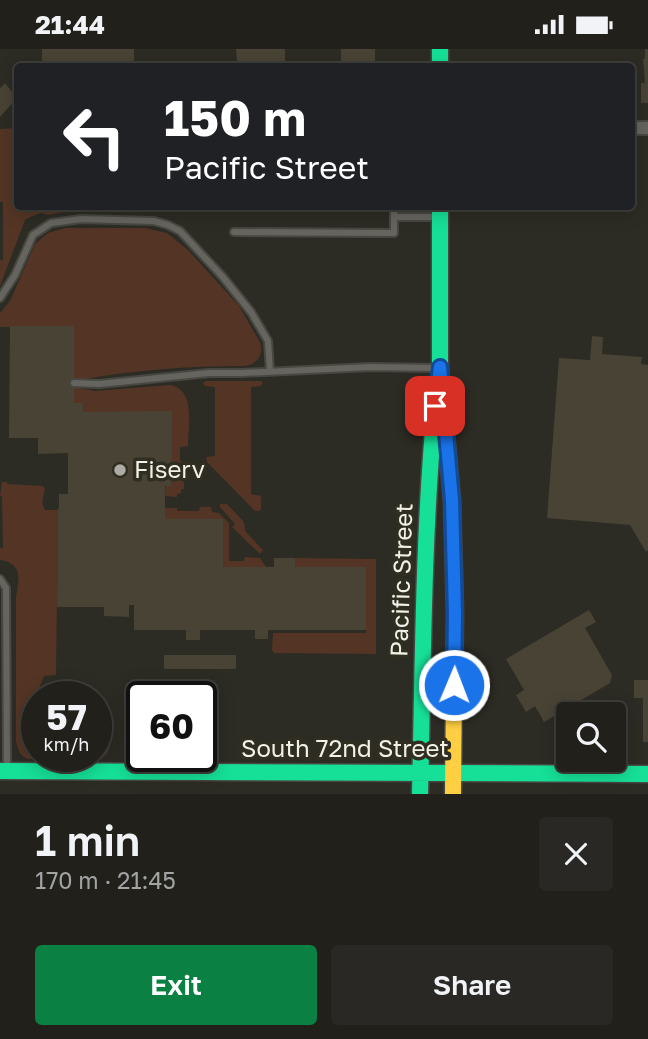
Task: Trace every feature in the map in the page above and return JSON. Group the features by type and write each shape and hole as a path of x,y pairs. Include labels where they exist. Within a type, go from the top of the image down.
{"main road":[{"name":"Pacific Street","path":"440,212 440,367 454,552 453,794"},
{"name":"Pacific Street","path":"420,794 427,483 440,367"},
{"name":"South 72nd Street","path":"3,771 648,774"}],"lane":[{"path":"234,232 394,233 394,210"},
{"path":"394,217 440,212"},
{"path":"0,298 15,275 33,235 51,223 80,219 154,221 180,232 222,276 251,312 268,341 270,371"},
{"path":"74,383 99,384 209,373 440,367"},
{"path":"0,579 6,588 3,771"}],"shaded area":[{"path":"14,128 14,210 75,210 48,215 41,213 25,220 0,286 3,202 0,202 0,129"},
{"path":"65,228 145,228 167,233 189,251 239,306 260,342 259,358 245,366 159,369 74,381 73,326 0,327 0,313 10,301 35,244 48,233"},
{"path":"203,383 263,383 251,387 251,494 261,496 259,511 255,511 207,462 206,457 215,456 215,387 205,386"},
{"path":"170,385 184,393 189,409 188,446 180,447 180,461 184,462 184,489 181,489 177,497 165,496 171,412 84,412 83,403 74,403 74,387 95,391"},
{"path":"2,482 43,486 45,510 58,510 56,675 44,676 42,681 21,681 21,754 16,741 18,574 13,565 0,560 0,548 3,548 0,496"},
{"path":"220,504 227,504 244,522 245,531 263,550 260,554 232,527 235,524"},
{"path":"200,507 211,507 212,512 219,513 229,523 229,561 244,561 245,557 260,558 266,567 223,567 223,519 165,519 165,508 199,511"},
{"path":"295,558 376,559 376,654 274,653 273,633 366,633 366,567 295,567"}],"building":[{"path":"42,49 134,49 134,63 35,63 42,61"},
{"path":"236,49 285,49 285,62 237,62"},
{"path":"341,49 375,49 375,63 341,63"},
{"path":"645,49 648,49 648,103 641,103 641,83 645,83"},
{"path":"5,83 14,94 14,101 0,117 0,88"},
{"name":"Fiserv","path":"10,326 74,326 74,403 83,403 84,412 172,411 171,486 165,486 165,519 223,519 223,567 274,567 274,558 295,558 295,567 366,567 366,630 268,630 268,639 255,639 255,630 200,630 200,640 186,640 186,630 134,630 134,605 129,605 129,617 104,616 104,607 57,607 59,494 68,494 68,453 38,454 38,438 9,438"},
{"path":"592,336 603,337 602,354 642,357 641,364 648,365 646,552 630,525 547,518 559,358 590,360"},
{"path":"589,610 596,622 585,628 612,675 610,683 578,702 556,702 556,715 544,722 535,706 526,712 516,695 524,690 506,659"},
{"path":"164,655 236,655 236,669 164,669"},
{"path":"634,680 648,680 648,742 643,742 643,698 634,698"}],"traffic: fast":[{"path":"440,49 440,63"},
{"path":"440,210 440,368 452,500 454,682"},
{"path":"420,794 426,552 435,407"},
{"path":"0,771 648,774"}],"traffic: slow":[{"path":"453,794 454,682"}],"place":[{"name":"Fiserv","path":"120,470"}],"route":[{"path":"435,406 440,367 452,500 454,685"}]}
